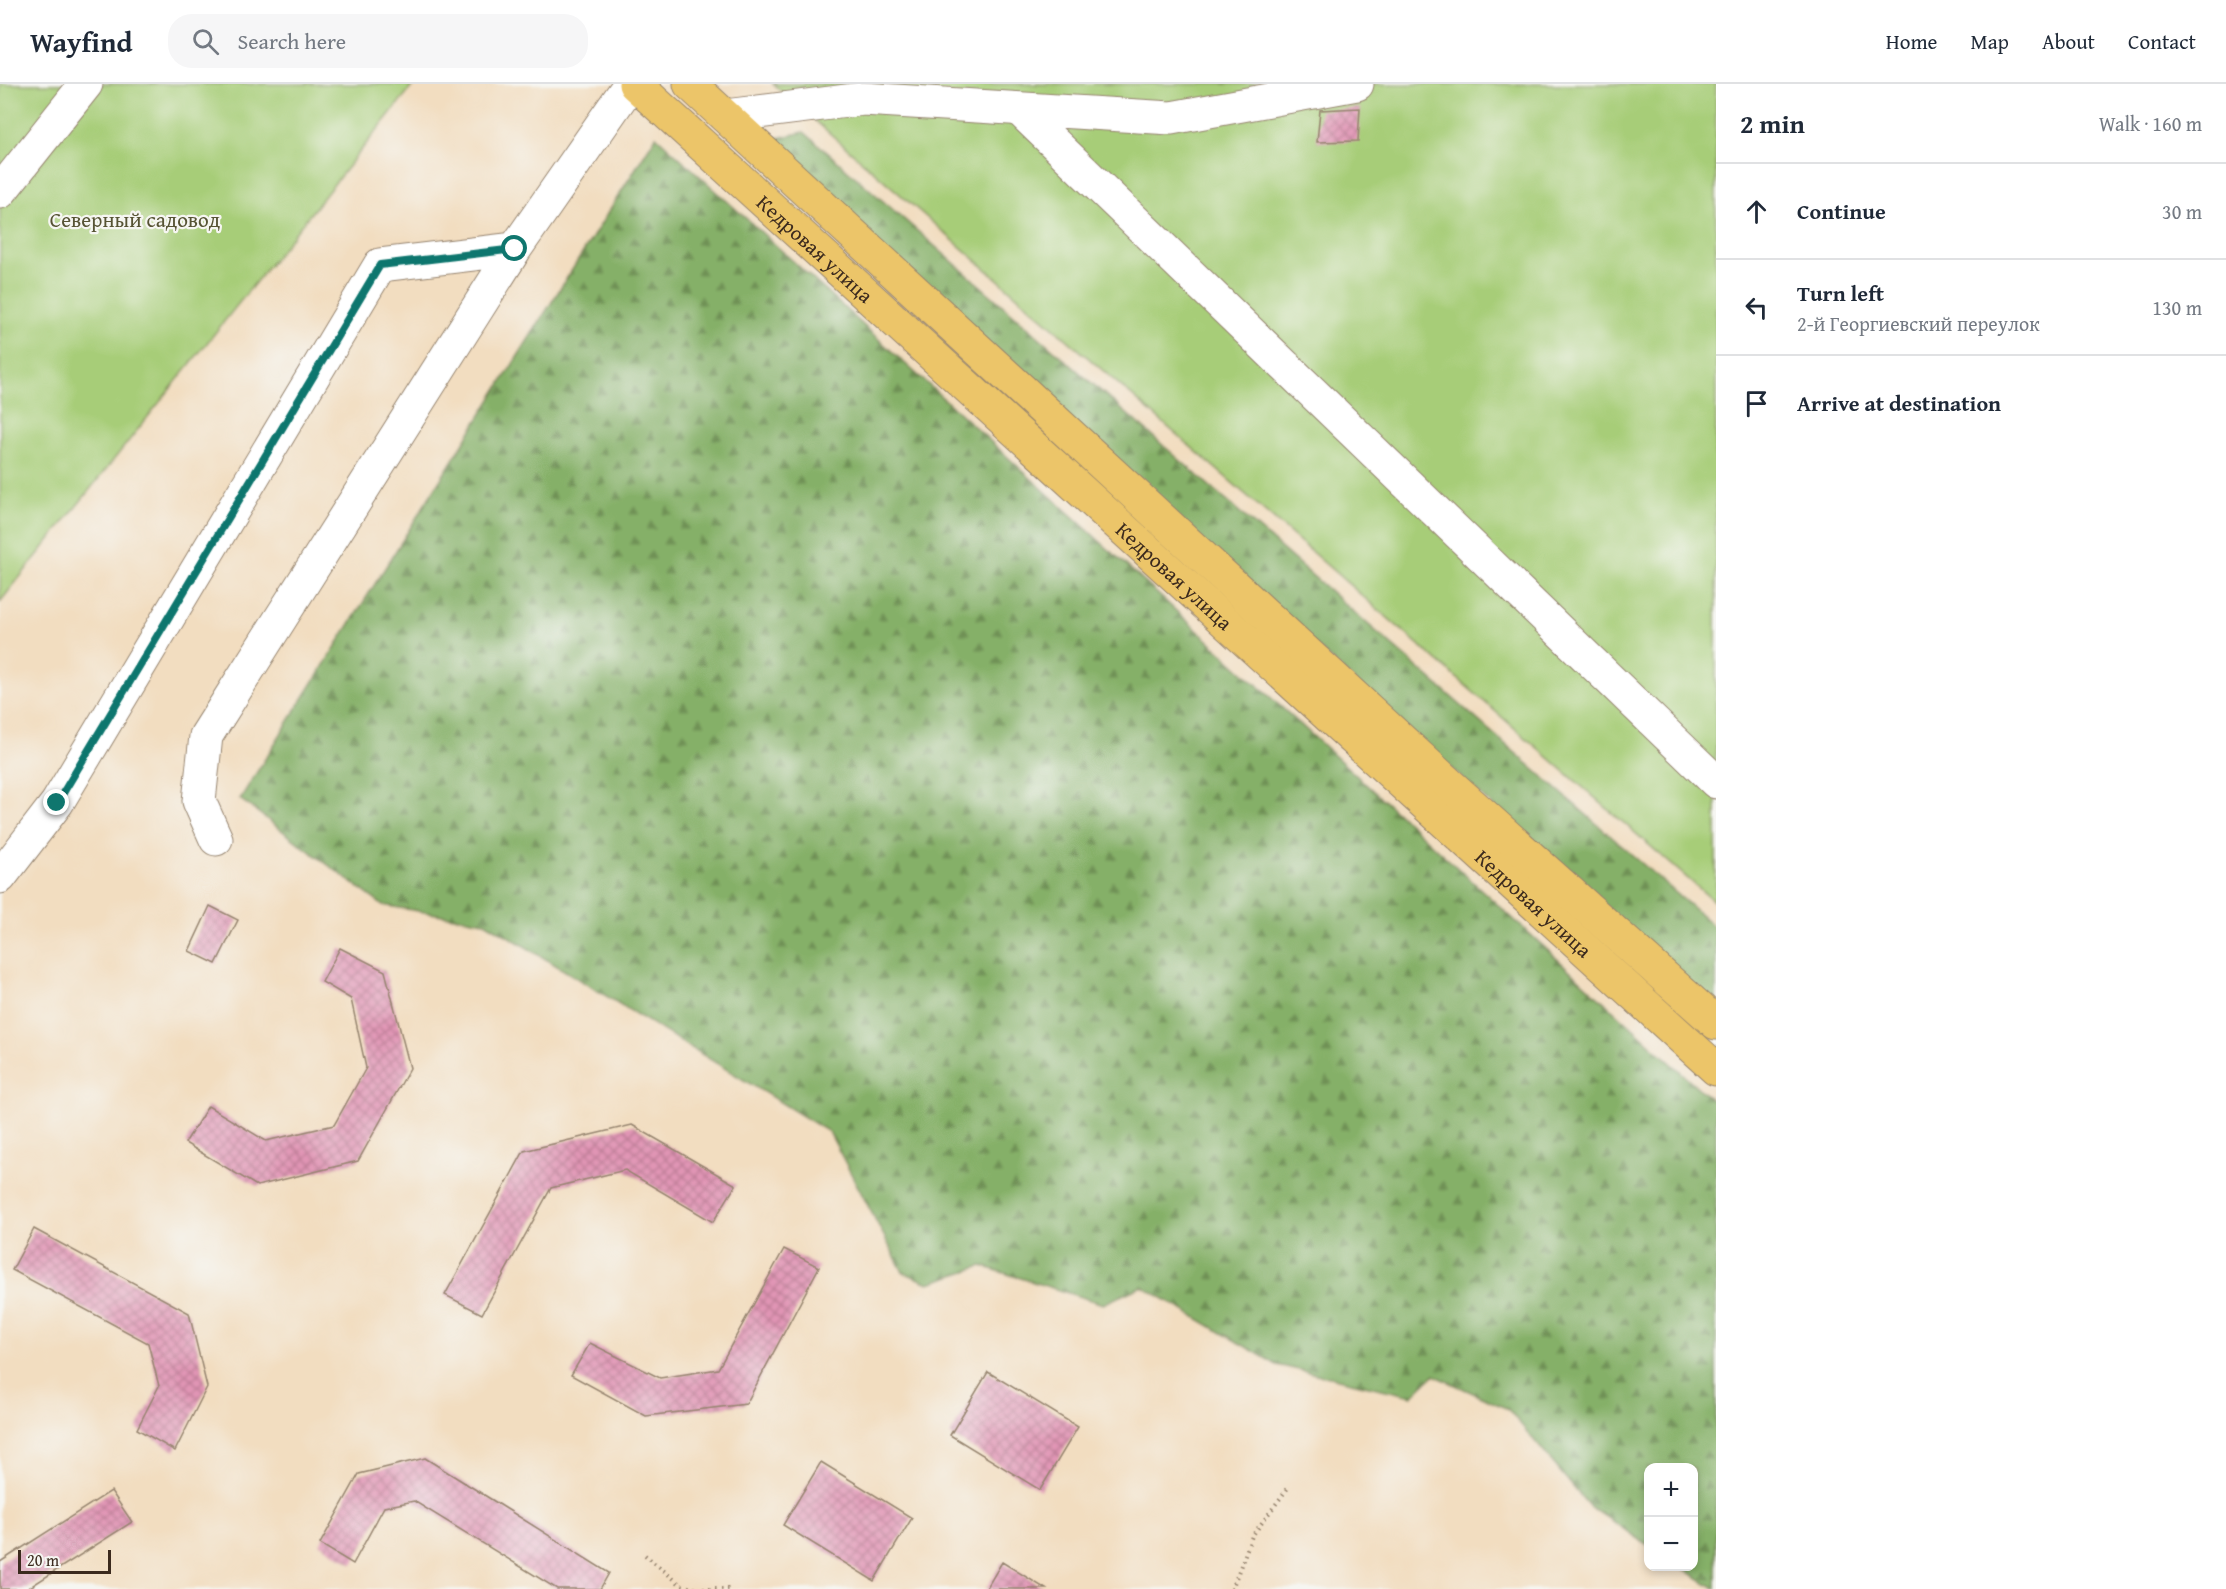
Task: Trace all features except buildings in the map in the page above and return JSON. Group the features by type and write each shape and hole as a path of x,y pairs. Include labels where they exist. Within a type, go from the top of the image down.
{"main road":[{"name":"Кедровая улица","path":"632,84 1716,1069"},
{"name":"Кедровая улица","path":"690,84 1448,783 1716,1023"}],"street":[{"path":"0,192 86,84"},
{"path":"216,839 199,801 206,736 515,249 632,84"},
{"path":"725,116 863,99 1171,118 1357,84"},
{"path":"1020,110 1716,783"},
{"path":"0,877 57,803 380,265 515,249"}],"path":[{"path":"1232,1589 1252,1536 1288,1488"},
{"path":"645,1555 681,1585 697,1589"},
{"path":"703,1589 732,1589"}],"green space":[{"name":"Северный садовод","path":"0,84 414,84 0,602"},
{"path":"773,84 1716,84 1716,903"},
{"path":"804,132 1716,928 1716,1008 759,142"},
{"path":"656,136 1716,1104 1716,1589 1687,1571 1698,1571 1698,1463 1644,1463 1644,1542 1589,1506 1508,1409 1434,1375 1412,1396 1277,1365 1142,1286 1103,1304 982,1266 929,1283 903,1272 829,1132 485,922 382,905 240,799"}],"route":[{"path":"57,803 380,265 515,249"}]}
